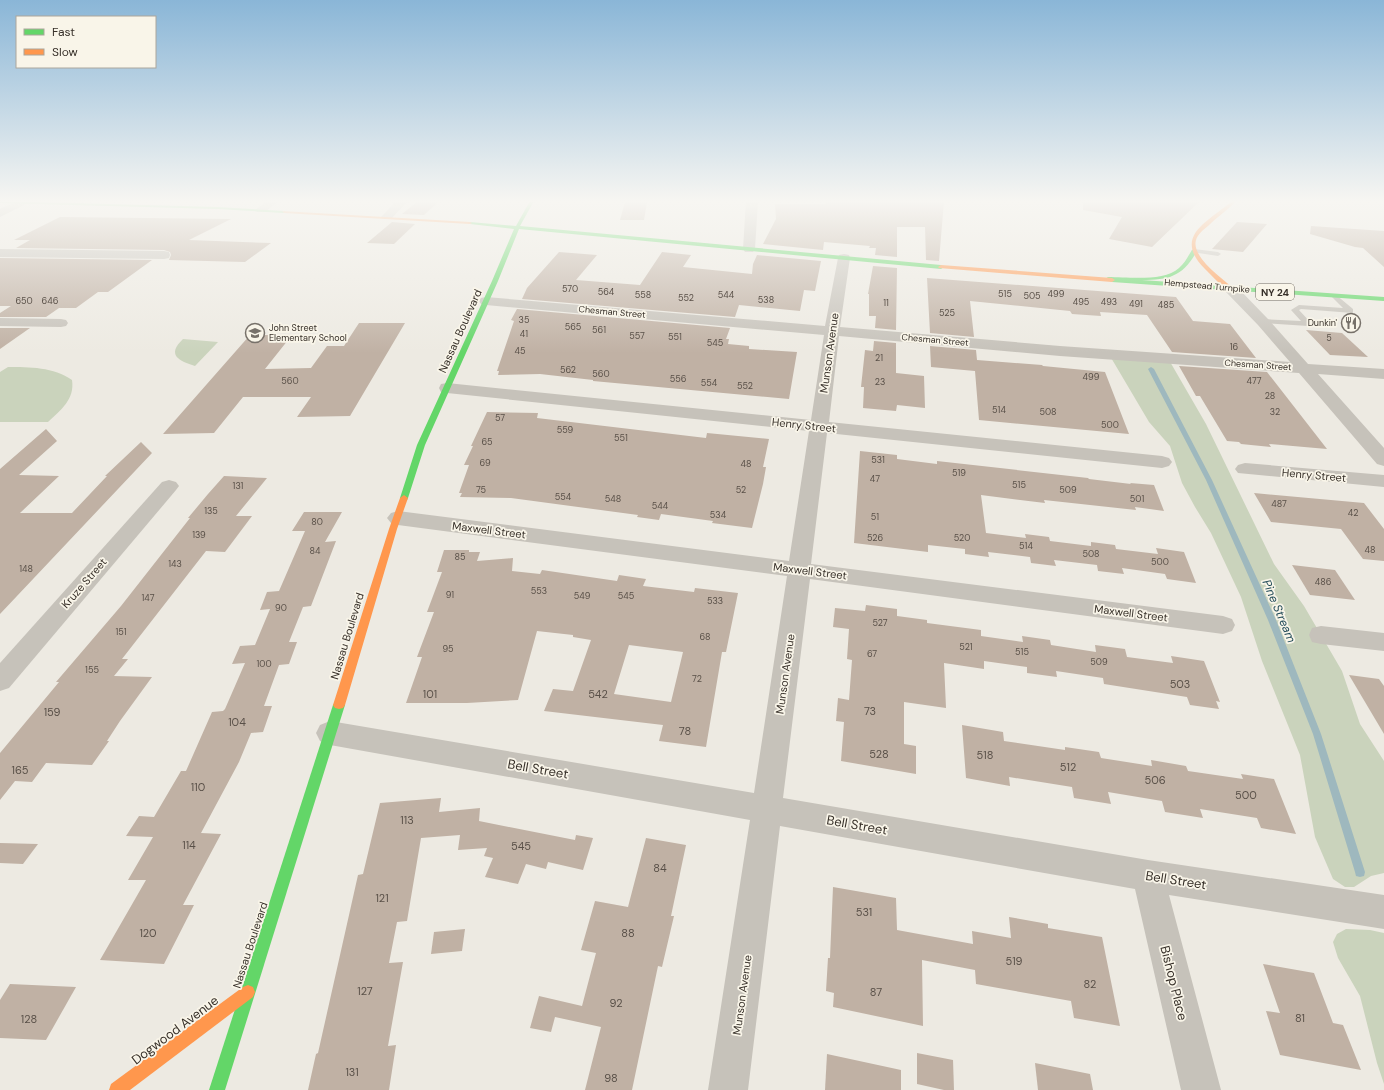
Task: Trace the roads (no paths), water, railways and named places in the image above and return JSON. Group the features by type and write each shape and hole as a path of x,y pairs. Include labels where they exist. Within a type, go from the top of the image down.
{"main road":[{"name":"Nassau Boulevard","path":"217,1090 393,528 398,518 421,445 507,252"},
{"name":"Hempstead Turnpike","path":"779,252 972,270 1384,299"},
{"path":"1108,279 1175,274 1181,269 1193,252"},
{"path":"1195,252 1207,267 1231,288"},
{"name":"Dogwood Avenue","path":"117,1090 248,992"}],"street":[{"path":"0,254 164,255"},
{"name":"Munson Avenue","path":"728,1090 832,332 844,258"},
{"path":"1231,288 1305,369 1384,460"},
{"name":"Chesman Street","path":"486,302 1060,351 1384,374"},
{"path":"0,322 60,323"},
{"name":"Henry Street","path":"447,388 1162,462"},
{"name":"Henry Street","path":"1245,469 1384,481"},
{"name":"Kruze Street","path":"0,681 169,486"},
{"name":"Maxwell Street","path":"398,518 1223,625"},
{"path":"1321,636 1384,642"},
{"name":"Bell Street","path":"330,733 1148,876 1384,912"},
{"name":"Bishop Place","path":"1148,876 1200,1090"}],"lane":[{"path":"1201,252 1218,254"},
{"path":"1262,321 1308,324 1295,310 1299,307 1350,311 1335,296"}],"waterway":[{"name":"Pine Stream","path":"1151,369 1209,480 1272,620 1317,734 1360,872"}],"place":[{"name":"Dunkin'","path":"1351,323"},
{"name":"John Street Elementary School","path":"255,333"}]}
